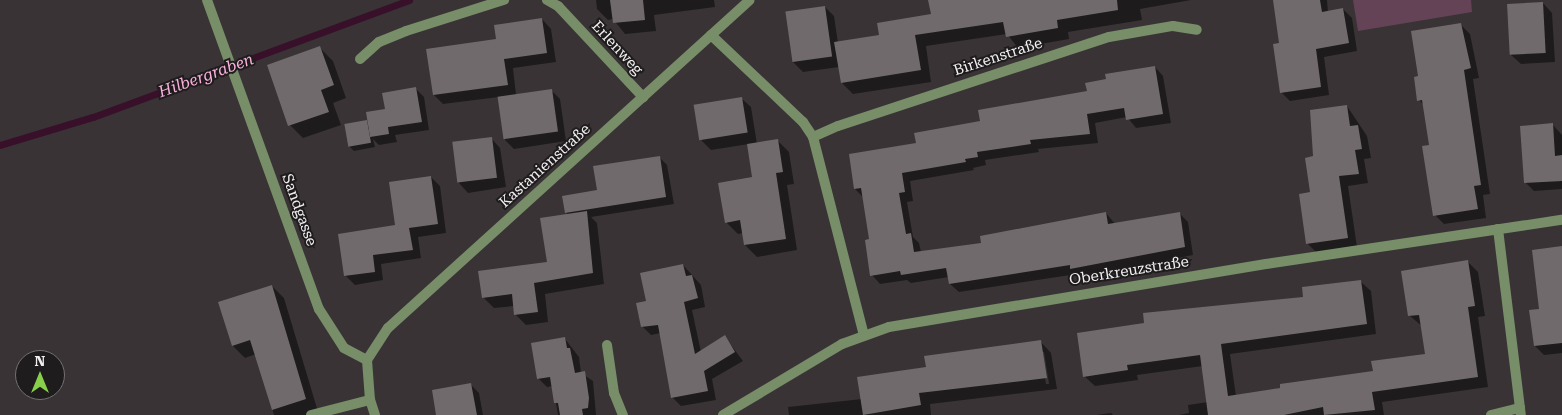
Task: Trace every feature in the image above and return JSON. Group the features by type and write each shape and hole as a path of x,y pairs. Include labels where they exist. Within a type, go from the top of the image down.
{"street":[{"name":"Sandgasse","path":"207,0 319,309 344,348 368,360"},
{"path":"360,59 379,42 406,31 504,0"},
{"name":"Erlenweg","path":"547,0 558,6 642,98"},
{"name":"Kastanienstraße","path":"368,360 388,328 750,0"},
{"name":"Birkenstraße","path":"814,137 838,126 1109,37 1173,26 1197,30"},
{"path":"711,35 803,122 814,137 864,334"},
{"name":"Oberkreuzstraße","path":"723,415 864,334 993,308 1562,220"},
{"path":"1491,415 1521,411 1498,229"},
{"path":"607,345 614,393 622,415"},
{"path":"368,360 370,400 375,415"},
{"path":"311,415 370,400"}],"shaded area":[{"path":"1353,0 1471,0 1472,12 1358,31"}],"building":[{"path":"610,0 643,0 645,20 613,23"},
{"path":"928,0 1117,0 1118,10 1057,20 1058,28 1006,37 1003,22 915,35 921,70 841,83 834,42 879,35 877,23 931,14"},
{"path":"1273,0 1320,0 1322,12 1343,8 1349,43 1316,49 1321,87 1280,93 1273,44 1279,43"},
{"path":"1543,2 1546,53 1510,55 1507,4"},
{"path":"825,6 832,57 792,62 785,12"},
{"path":"542,18 547,53 504,59 508,85 433,95 426,49 496,39 494,25"},
{"path":"1461,23 1471,68 1464,70 1481,185 1474,186 1478,209 1433,216 1422,146 1429,145 1422,100 1417,101 1414,77 1418,76 1411,31"},
{"path":"320,46 334,85 321,90 329,112 288,126 267,65"},
{"path":"1155,66 1163,114 1126,120 1124,108 1087,114 1090,134 1030,140 1031,144 977,152 978,157 965,159 966,162 902,173 905,192 899,193 906,234 911,233 914,252 981,243 980,236 1106,212 1108,224 1180,212 1185,247 1070,269 1070,265 949,284 946,268 901,275 900,271 870,276 865,240 869,239 861,188 854,189 849,154 916,143 914,133 980,121 978,110 1087,91 1085,83 1106,79 1105,74"},
{"path":"416,87 422,122 388,127 389,134 370,137 366,112 385,109 382,93"},
{"path":"552,89 558,132 504,139 498,97"},
{"path":"742,97 748,133 699,140 694,105"},
{"path":"1347,105 1350,126 1358,125 1362,149 1355,150 1359,174 1339,176 1348,238 1306,244 1299,194 1310,192 1305,158 1313,156 1310,110"},
{"path":"367,120 371,143 348,147 344,124"},
{"path":"1553,123 1555,156 1562,155 1562,181 1524,183 1520,126"},
{"path":"492,137 497,178 457,183 452,142"},
{"path":"778,139 783,172 776,173 786,239 744,245 740,220 725,223 718,183 752,177 747,144"},
{"path":"660,156 666,197 565,213 562,196 597,190 593,166"},
{"path":"431,176 438,224 409,228 413,250 373,255 375,272 344,276 338,234 395,225 389,182"},
{"path":"587,211 593,273 534,283 538,312 514,315 512,294 482,298 478,271 547,262 540,218"},
{"path":"1562,246 1562,343 1534,346 1529,310 1539,309 1532,250"},
{"path":"1468,260 1475,306 1468,307 1478,377 1372,392 1375,410 1324,415 1323,407 1284,415 1208,415 1200,355 1127,365 1128,370 1083,377 1077,333 1144,323 1143,313 1303,297 1302,287 1361,280 1367,324 1221,344 1228,396 1280,388 1280,384 1373,371 1371,361 1425,354 1419,315 1408,316 1401,271"},
{"path":"683,264 686,276 692,275 698,298 684,302 695,354 725,335 735,352 704,371 708,391 671,398 658,325 641,327 636,303 646,301 640,273"},
{"path":"272,285 306,399 272,410 250,340 232,346 218,302"},
{"path":"565,337 567,348 570,348 575,373 585,371 589,398 588,408 582,409 583,415 560,415 558,403 554,403 550,377 537,379 531,343"},
{"path":"1041,340 1047,378 919,393 921,405 863,415 857,377 926,367 924,356"},
{"path":"471,383 477,415 436,415 432,390"}],"waterway":[{"name":"Hilbergraben","path":"0,145 93,117 409,0"}]}
